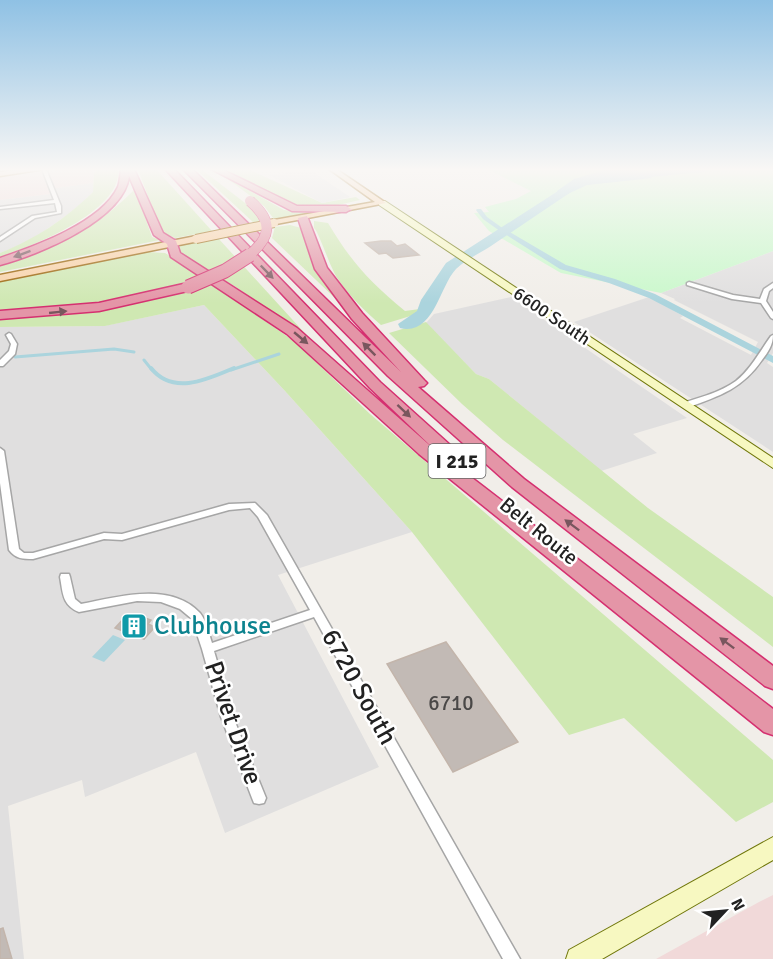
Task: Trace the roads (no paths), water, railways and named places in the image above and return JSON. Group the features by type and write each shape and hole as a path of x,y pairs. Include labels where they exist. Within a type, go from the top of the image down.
{"highway":[{"path":"0,262 28,252 74,230 99,214"},
{"path":"150,214 159,234 172,243 175,255 292,330 425,450 773,723"},
{"name":"Belt Route","path":"212,214 375,384 480,482 773,723"},
{"name":"Belt Route","path":"232,214 393,373 490,459 773,679"},
{"path":"0,315 99,307 188,287 234,267 259,245 267,231 267,223 263,214"},
{"path":"303,218 321,269 335,288 357,316 490,459"}],"main road":[{"path":"0,276 323,214"},
{"name":"6600 South","path":"399,214 773,464"},
{"path":"578,959 773,848"}],"street":[{"path":"0,238 37,216 53,214"},
{"path":"0,229 16,229"},
{"path":"689,284 732,297 764,302"},
{"path":"773,285 766,290 764,302 773,317"},
{"path":"0,364 12,352 14,344 9,335"},
{"path":"686,405 733,387 748,377 773,337"},
{"name":"6720 South","path":"0,451 14,550 22,556 33,556 104,536 122,537 229,507 252,505 262,515 512,959"},
{"name":"Privet Drive","path":"65,577 70,601 79,608 137,597 162,598 184,606 197,617 227,717 259,798"},
{"name":"Privet Drive","path":"208,649 317,612"}],"water":[{"path":"113,635 125,640 104,662 92,657"}],"waterway":[{"path":"482,214 499,228 563,267 612,281 652,296 773,360"},
{"path":"406,324 416,320 424,313 429,300 451,266 531,214"},
{"path":"15,357 114,349 134,352"},
{"path":"231,370 279,354"},
{"path":"144,360 152,370"},
{"path":"151,368 160,376 180,383 191,383 213,377 234,368"}],"place":[{"name":"Clubhouse","path":"134,626"}]}
